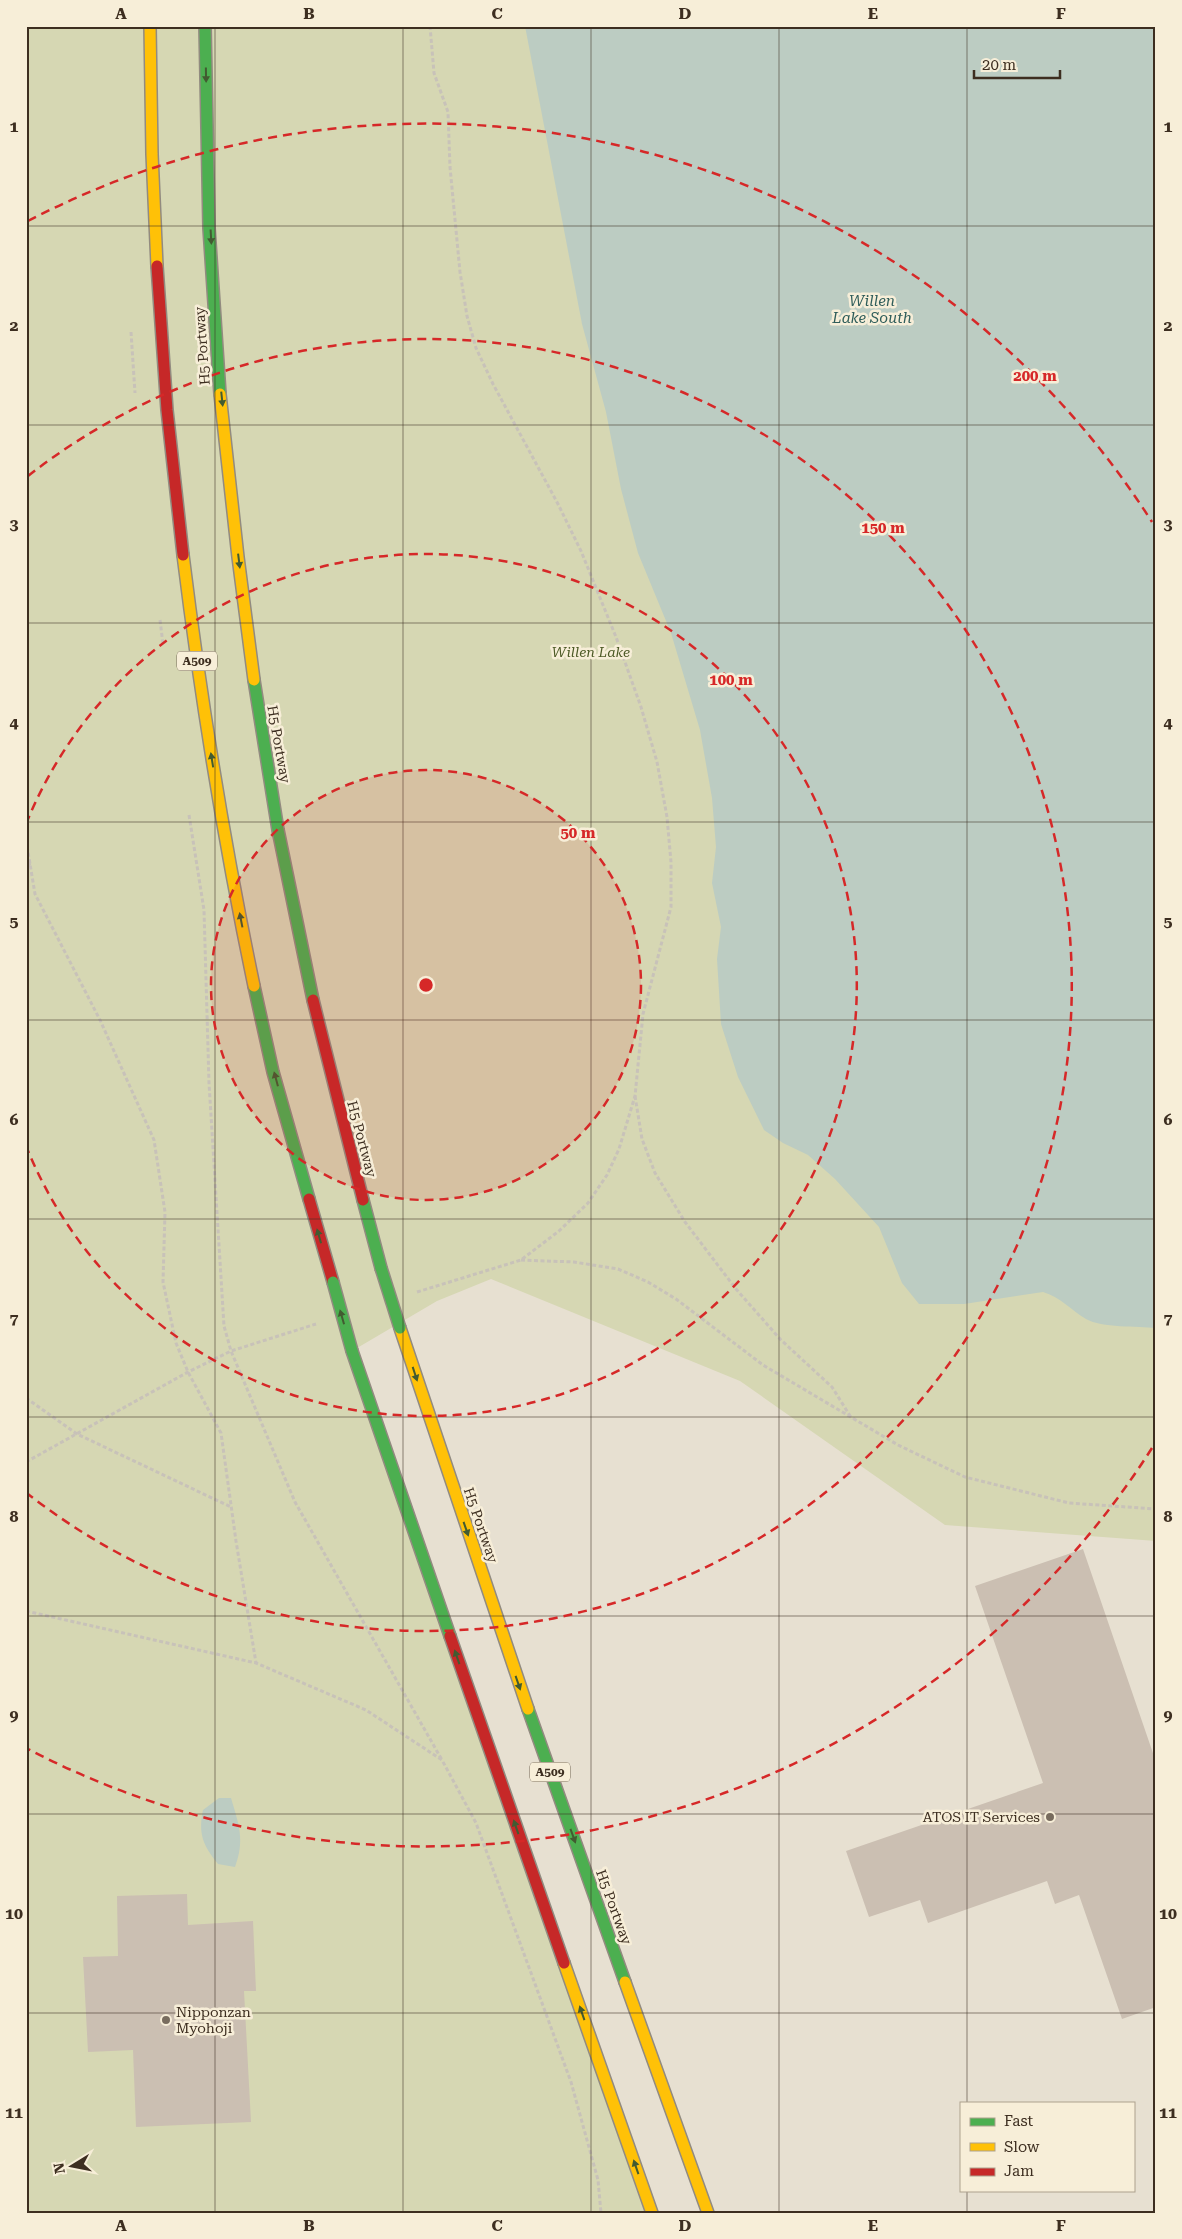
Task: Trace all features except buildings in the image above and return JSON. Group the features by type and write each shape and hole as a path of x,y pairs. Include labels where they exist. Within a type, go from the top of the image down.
{"main road":[{"name":"A509","path":"150,26 153,182 162,342 178,510 200,687 223,827 267,1044 352,1351 652,2213"},
{"name":"H5 Portway","path":"205,26 208,182 216,346 232,508 254,684 301,946 340,1116 381,1268 400,1328 531,1719 708,2213"}],"path":[{"path":"430,26 434,73 448,112 450,167 460,272 467,316 476,348 581,551 616,637 641,707 657,762 668,826 671,862 671,907 643,1014 635,1096 619,1149 606,1175 588,1203 560,1231 521,1260"},
{"path":"26,840 35,894 100,1020 154,1140 165,1212 163,1282 176,1343 188,1372 220,1433 256,1663"},
{"path":"26,872 30,863"},
{"path":"635,1096 642,1139 655,1172 685,1222 736,1289 781,1340 832,1387 853,1420"},
{"path":"408,1295 521,1260 574,1262 618,1269 648,1282 676,1299 762,1365 853,1420 898,1445 965,1477 1069,1503 1156,1509"},
{"path":"26,1462 188,1372 231,1351 324,1322"},
{"path":"26,1398 77,1434 231,1507"},
{"path":"26,1611 256,1663 366,1710 442,1760 476,1823 571,2082 598,2180 601,2213"}],"green space":[{"name":"Willen Lake","path":"26,26 1156,26 1156,1541 945,1525 740,1381 491,1279 437,1301 352,1351 652,2213 26,2213"}],"water":[{"name":"Willen Lake South","path":"525,26 1156,26 1156,1328 1093,1322 1055,1297 1043,1292 964,1304 919,1304 902,1283 879,1227 835,1179 808,1155 783,1143 764,1130 738,1077 721,1024 717,959 721,927 712,883 716,847 712,798 700,730 671,633 638,553 621,489 606,412 582,324"},
{"path":"219,1798 231,1798 240,1832 240,1849 235,1867 218,1864 203,1839 201,1826 203,1810"}],"traffic: fast":[{"path":"205,26 209,228 220,394"},
{"path":"254,680 278,830 313,1000"},
{"path":"254,986 273,1072 309,1199"},
{"path":"363,1200 381,1268"},
{"path":"381,1268 400,1328"},
{"path":"333,1282 352,1351"},
{"path":"352,1351 450,1636"},
{"path":"528,1709 625,1982"}],"traffic: slow":[{"path":"150,26 152,154 157,266"},
{"path":"220,394 254,680"},
{"path":"183,555 214,771 254,986"},
{"path":"400,1328 528,1709"},
{"path":"564,1963 652,2213"},
{"path":"625,1982 708,2213"}],"traffic: jam":[{"path":"157,266 167,410 183,555"},
{"path":"313,1000 363,1200"},
{"path":"309,1199 333,1282"},
{"path":"450,1636 564,1963"}],"place":[{"name":"ATOS IT Services","path":"1050,1817"},
{"name":"Nipponzan Myohoji","path":"166,2020"}]}
